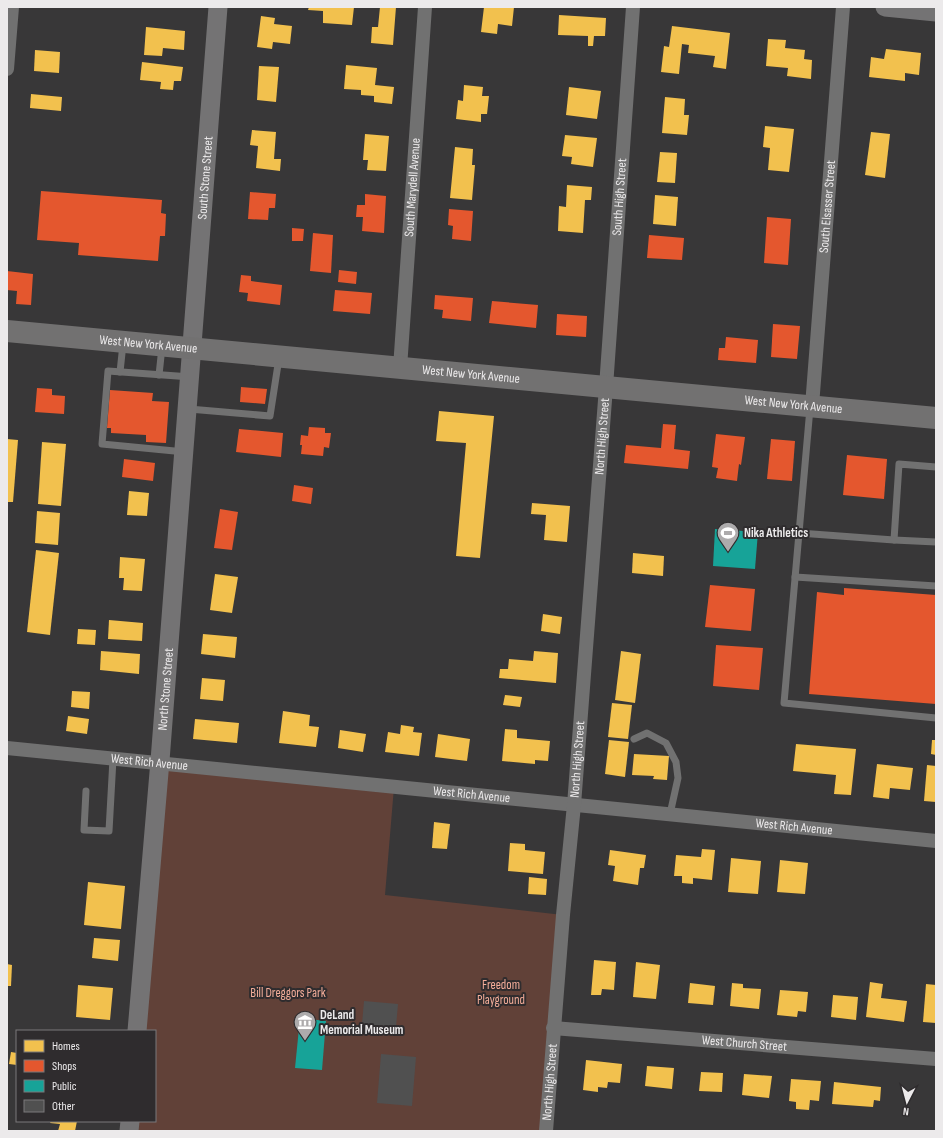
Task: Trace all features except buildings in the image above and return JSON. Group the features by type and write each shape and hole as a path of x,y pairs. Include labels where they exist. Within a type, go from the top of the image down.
{"main road":[{"name":"West New York Avenue","path":"7,331 936,418"}],"street":[{"path":"7,69 12,7"},
{"name":"South Stone Street","path":"193,348 218,7"},
{"name":"South Marydell Avenue","path":"400,368 425,7"},
{"name":"South High Street","path":"606,387 633,7"},
{"name":"South Elsasser Street","path":"811,406 843,7"},
{"path":"885,7 936,12"},
{"name":"North Stone Street","path":"137,1030 161,764 193,348"},
{"name":"North High Street","path":"546,1131 553,1028 574,805 606,387"},
{"name":"West Rich Avenue","path":"7,748 936,841"},
{"name":"West Church Street","path":"553,1028 936,1059"}],"lane":[{"path":"120,372 123,341"},
{"path":"159,375 162,345"},
{"path":"189,409 270,416 280,356"},
{"path":"185,452 102,444 108,371 191,377"},
{"path":"811,406 784,703 936,718"},
{"path":"894,540 899,464 936,467"},
{"path":"799,533 936,542"},
{"path":"796,577 936,586"},
{"path":"634,739 647,733 666,743 676,762 678,778 670,814"},
{"path":"86,791 84,830 109,832 113,759"}],"green space":[{"name":"Bill Dreggors Park","path":"161,764 394,787 385,895 563,915 546,1131 129,1131 130,1122 156,1122 156,1030 137,1030"}],"place":[{"name":"Nika Athletics","path":"728,552"},
{"name":"DeLand Memorial Museum","path":"305,1042"}],"park label":[{"name":"Freedom Playground","path":"501,992"}]}
